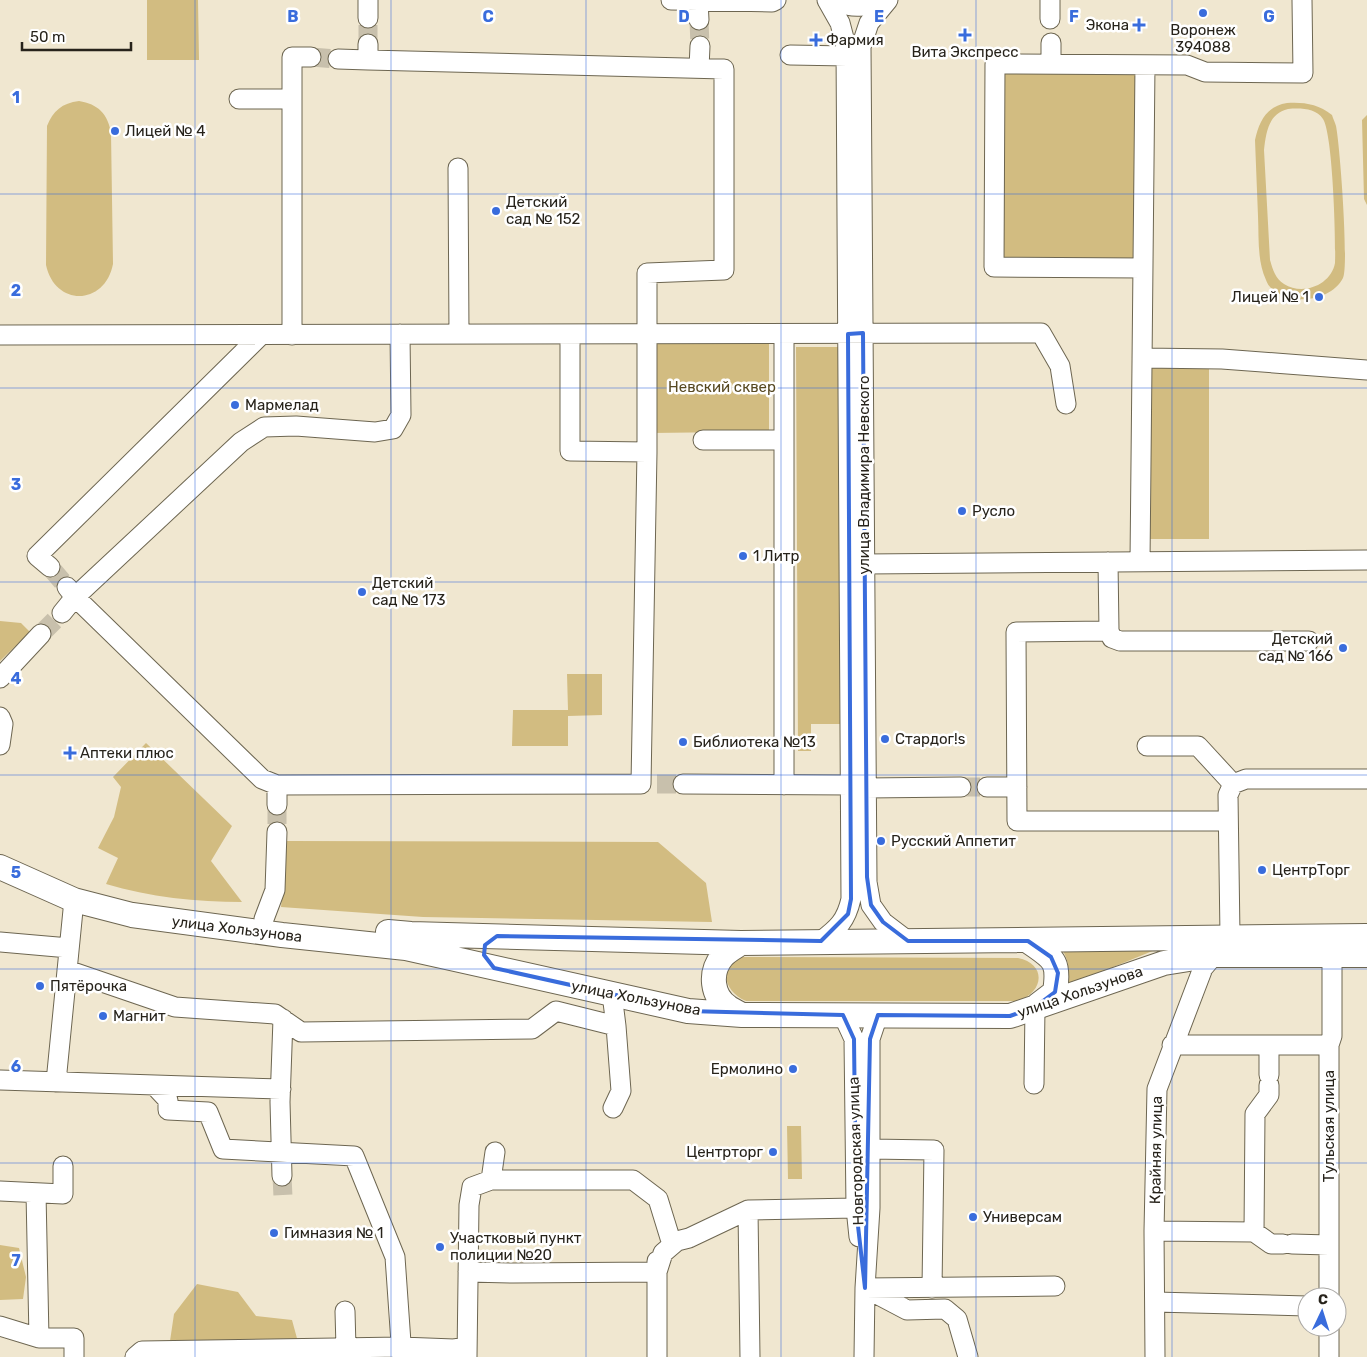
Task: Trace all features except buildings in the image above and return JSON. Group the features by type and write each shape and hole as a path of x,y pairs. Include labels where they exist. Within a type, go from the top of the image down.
{"main road":[{"path":"833,0 855,5 872,4 882,0"},
{"name":"улица Хользунова","path":"0,852 78,888 135,902 264,919 411,934 741,943 1028,941 1230,936 1367,936"},
{"name":"улица Хользунова","path":"0,867 74,900 132,915 282,935 406,948 688,1010 742,1015 1010,1016 1164,963 1214,955 1367,955"},
{"path":"494,968 484,955 485,944 496,936"},
{"path":"1028,941 1051,957 1058,973 1055,992 1034,1007"},
{"path":"741,943 721,958 716,968 714,988 727,1007 742,1015"}],"street":[{"path":"672,0 772,2 776,0"},
{"name":"улица Владимира Невского","path":"821,942 836,929 848,914 851,899 858,787 865,564 855,333 846,46 840,22 827,0"},
{"name":"улица Владимира Невского","path":"888,0 869,23 861,46 855,333 858,787 871,905 883,922 908,941"},
{"path":"1050,0 1050,19"},
{"path":"1143,268 994,267 995,64 1187,65 1205,72 1303,73 1302,0"},
{"path":"698,1 699,20"},
{"path":"1051,43 1051,64"},
{"path":"699,68 700,46"},
{"path":"71,592 262,779 277,785 649,784 647,273 724,270 724,69 368,52 338,58"},
{"path":"790,55 846,56"},
{"path":"292,335 292,56 312,57"},
{"path":"1140,562 1145,65"},
{"path":"239,99 292,99"},
{"path":"458,168 459,334"},
{"path":"0,335 1041,333 1060,366 1066,404"},
{"path":"62,613 71,592 241,442 264,427 296,426 375,432 394,430 400,415 400,334"},
{"path":"570,334 570,452 647,452"},
{"path":"784,334 784,785"},
{"path":"50,567 37,556 261,335"},
{"path":"1142,358 1222,358 1367,370"},
{"path":"703,440 784,440"},
{"path":"865,564 1367,560"},
{"path":"1108,562 1109,631 1112,638 1120,641 1309,641"},
{"path":"1109,631 1016,632 1017,820 1228,821"},
{"path":"0,678 41,634"},
{"path":"0,717 3,724 0,745"},
{"path":"1146,746 1198,746 1233,784"},
{"path":"1230,936 1228,795 1233,784 1246,779 1367,778"},
{"path":"683,784 960,787"},
{"path":"277,785 277,804"},
{"path":"986,787 1017,787"},
{"path":"264,919 275,890 277,832"},
{"path":"56,1082 74,900"},
{"path":"0,942 69,948"},
{"name":"Крайняя улица","path":"1155,1357 1156,1089 1204,968 1214,955"},
{"name":"Тульская улица","path":"1329,1287 1329,1045 1332,1036 1332,955"},
{"path":"67,970 175,1007 275,1014 301,1032 532,1029 556,1012 616,1026"},
{"path":"555,981 556,1012"},
{"path":"612,994 621,1091 613,1108"},
{"path":"1034,1007 1034,1084"},
{"name":"Новгородская улица","path":"843,1015 854,1039 856,1208 865,1288"},
{"name":"Новгородская улица","path":"864,1357 865,1288 870,1208 870,1039 878,1015"},
{"path":"282,1019 282,1176"},
{"path":"1172,1045 1329,1045"},
{"path":"1254,1232 1255,1114 1269,1095 1269,1045"},
{"path":"0,1080 281,1089"},
{"path":"154,1085 168,1100 168,1110 208,1112 223,1150 354,1156 395,1257 402,1352"},
{"path":"870,1150 934,1150 932,1288"},
{"path":"491,1180 496,1152"},
{"path":"0,1191 63,1194 62,1166"},
{"path":"135,1357 142,1351 346,1348 402,1352 454,1349 467,1352 469,1205 472,1187 491,1180 633,1180 658,1199 670,1238 677,1241"},
{"path":"36,1193 39,1338"},
{"path":"657,1357 658,1199"},
{"path":"657,1272 663,1253 677,1241 689,1238 748,1210 856,1208"},
{"path":"748,1210 750,1357"},
{"path":"1154,1232 1254,1232 1271,1244 1329,1245"},
{"path":"468,1272 657,1272"},
{"path":"865,1288 1055,1286"},
{"path":"865,1288 907,1310 945,1309 957,1320 968,1357"},
{"path":"1155,1302 1297,1306"},
{"path":"345,1310 346,1348"},
{"path":"0,1326 39,1338 74,1338 74,1357"},
{"path":"1328,1357 1329,1337"}],"highlighted area":[{"path":"863,333 867,877 871,905 883,922 908,941 1028,941 1051,957 1058,973 1055,992 1035,1007 1010,1016 878,1015 870,1039 865,1288 856,1208 854,1039 843,1015 688,1011 494,968 484,955 485,945 497,936 821,941 848,914 851,899 848,334"}],"green space":[{"path":"147,0 198,0 199,60 147,60"},
{"path":"995,64 1145,65 1143,268 994,267"},
{"path":"79,101 97,107 105,115 110,126 113,264 108,278 100,288 91,294 80,296 69,294 59,288 51,279 46,265 47,126 55,112 63,106"},
{"path":"1287,103 1311,104 1332,115 1336,126 1340,156 1345,269 1343,278 1335,288 1323,295 1310,299 1283,296 1274,291 1266,280 1260,257 1255,140 1265,115 1274,107","holes":["1288,109 1312,111 1323,119 1329,145 1334,212 1335,263 1332,271 1328,277 1315,286 1299,289 1281,282 1276,276 1270,260 1264,150 1269,125 1276,115"]},
{"path":"1367,115 1367,205 1364,199 1362,120"},
{"name":"Невский сквер","path":"769,342 769,445 732,432 652,433 651,343"},
{"path":"796,347 838,347 840,724 811,724 811,751 798,751"},
{"path":"1142,358 1209,358 1209,539 1140,539"},
{"path":"0,621 21,623 30,632 0,661"},
{"path":"567,674 602,674 602,715 568,716 568,746 512,746 513,710 568,710"},
{"path":"146,743 232,826 211,861 242,902 173,898 122,889 106,884 118,858 98,848 114,817 121,787 113,777"},
{"path":"287,841 658,842 706,883 712,922 423,917 281,907"},
{"path":"1062,949 1155,950 1064,987 1068,967 1067,959"},
{"path":"741,957 1018,958 1034,966 1039,978 1033,991 1027,997 1018,1001 746,1001 733,992 729,986 726,973 733,962"},
{"path":"787,1126 801,1126 802,1179 788,1179"},
{"path":"0,1245 19,1248 26,1277 23,1299 0,1300"},
{"path":"197,1284 238,1292 256,1316 292,1320 298,1342 210,1346 170,1341 174,1314"}],"tunnel":[{"path":"368,18 368,44"},
{"path":"699,20 700,46"},
{"path":"311,57 338,59"},
{"path":"50,567 67,587"},
{"path":"41,634 62,613"},
{"path":"657,784 683,784"},
{"path":"961,787 987,787"},
{"path":"277,805 277,832"},
{"path":"282,1176 283,1197"}],"place":[{"name":"Воронеж 394088","path":"1203,13"},
{"name":"Экона","path":"1139,25"},
{"name":"Вита Экспресс","path":"965,35"},
{"name":"Фармия","path":"816,40"},
{"name":"Лицей № 4","path":"115,131"},
{"name":"Детский сад № 152","path":"496,211"},
{"name":"Лицей № 1","path":"1319,297"},
{"name":"Мармелад","path":"235,405"},
{"name":"Русло","path":"962,511"},
{"name":"1 Литр","path":"743,556"},
{"name":"Детский сад № 173","path":"362,592"},
{"name":"Детский сад № 166","path":"1343,648"},
{"name":"Стардог!s","path":"885,739"},
{"name":"Библиотека №13","path":"683,742"},
{"name":"Аптеки плюс","path":"70,753"},
{"name":"Русский Аппетит","path":"881,841"},
{"name":"ЦентрТорг","path":"1262,870"},
{"name":"Пятёрочка","path":"40,986"},
{"name":"Магнит","path":"103,1016"},
{"name":"Ермолино","path":"793,1069"},
{"name":"Центрторг","path":"773,1152"},
{"name":"Универсам","path":"973,1217"},
{"name":"Гимназия № 1","path":"274,1233"},
{"name":"Участковый пункт полиции №20","path":"440,1247"}]}
